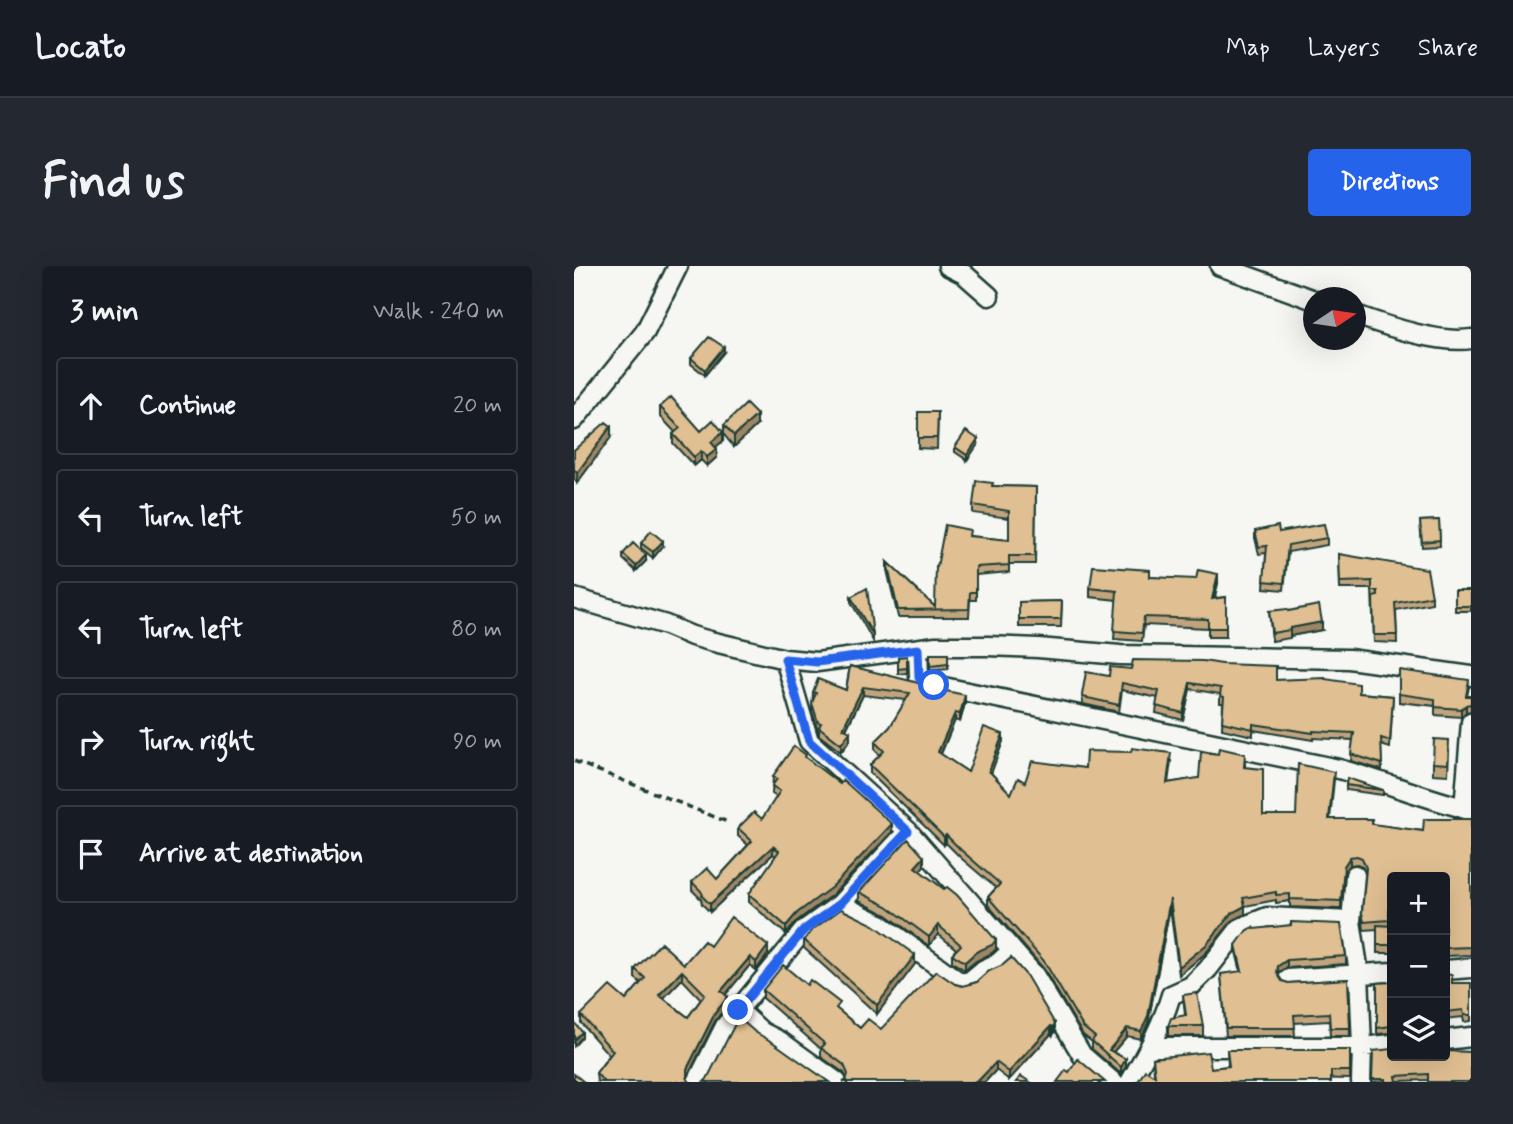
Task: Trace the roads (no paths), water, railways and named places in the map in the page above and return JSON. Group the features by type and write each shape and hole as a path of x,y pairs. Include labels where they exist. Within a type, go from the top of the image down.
{"street":[{"path":"574,420 645,332 678,266"},
{"path":"948,266 964,274 989,296"},
{"path":"1220,266 1303,296"},
{"path":"1366,319 1387,327 1445,339 1471,339"},
{"path":"574,598 666,625 692,636 785,659 817,662 936,646 988,646 1120,655 1349,660 1471,676"},
{"path":"918,649 920,680 934,685 1339,769 1468,810 1471,722"},
{"path":"785,659 809,741 908,831 1035,976 1083,1055 1113,1082"},
{"path":"697,1082 725,1026 804,930 840,904 908,831"},
{"path":"1355,875 1352,921 1359,973 1361,1082"},
{"path":"840,904 880,924 961,983 970,981 983,970 998,963 1012,950"},
{"path":"1130,1082 1150,1047 1171,995 1191,986 1240,928 1267,918 1352,921"},
{"path":"1450,970 1471,968"},
{"path":"1288,979 1387,972"},
{"path":"738,1010 762,1032 780,1041 837,1082"},
{"path":"1450,1039 1471,1037"},
{"path":"1150,1047 1362,1047 1387,1044"}]}
